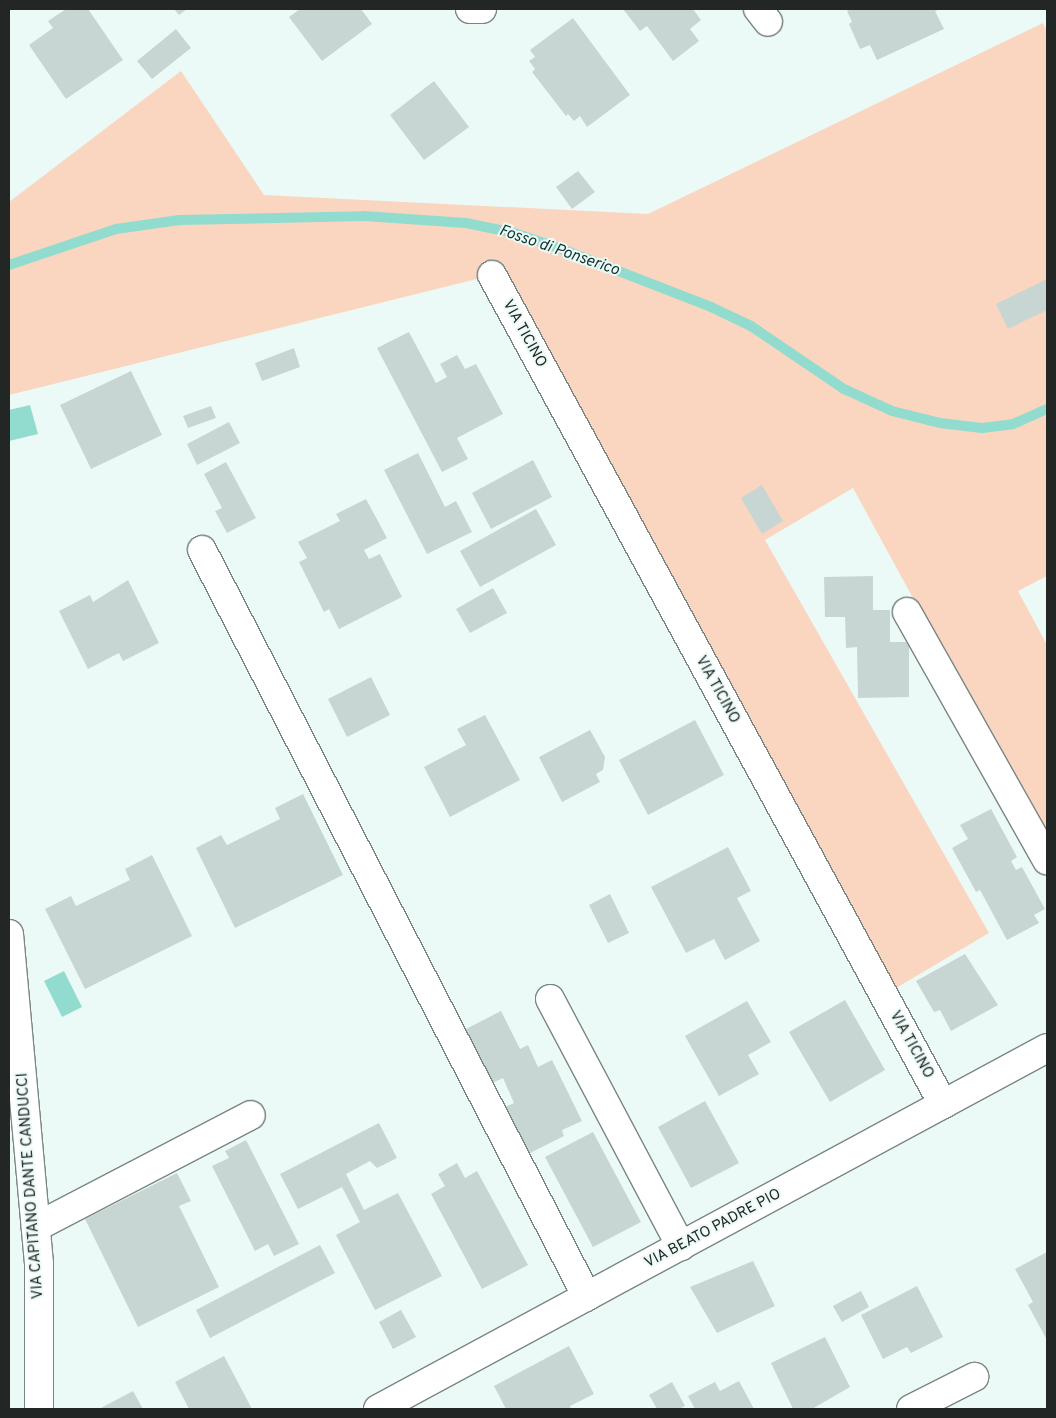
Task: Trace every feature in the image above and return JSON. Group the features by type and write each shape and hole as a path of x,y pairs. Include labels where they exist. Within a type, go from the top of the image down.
{"street":[{"path":"470,9 482,9"},
{"name":"VIA TICINO","path":"492,275 943,1104"},
{"path":"202,550 588,1297"},
{"path":"907,612 1047,860"},
{"name":"VIA CAPITANO DANTE CANDUCCI","path":"9,934 36,1227 40,1301 39,1409"},
{"path":"550,999 681,1246"},
{"name":"VIA BEATO PADRE PIO","path":"378,1409 1047,1048"},
{"path":"36,1227 251,1114"},
{"path":"911,1409 974,1376"}],"shaded area":[{"path":"1043,23 1047,32 1047,576 1018,591 1047,645 1047,844 853,488 765,540 989,933 896,988 505,272 9,395 9,202 181,71 264,195 648,214"},
{"path":"30,405 38,434 9,441 9,410"},
{"path":"64,971 82,1007 62,1017 44,981"}],"building":[{"path":"66,9 88,9 123,60 66,99 29,45 53,28 48,21"},
{"path":"174,9 187,9 179,15"},
{"path":"300,9 361,9 372,24 322,61 289,17"},
{"path":"623,9 693,9 701,20 690,29 699,41 673,61 647,26 640,31"},
{"path":"851,9 941,9 935,11 944,29 877,60 870,45 860,49 849,24 852,22 847,11"},
{"path":"573,18 630,95 587,127 580,116 574,121 568,114 566,116 532,72 535,69 529,61 535,57 530,50"},
{"path":"176,29 191,48 152,79 137,61"},
{"path":"434,81 469,127 424,160 390,115"},
{"path":"578,171 595,192 572,209 556,187"},
{"path":"1047,279 1047,310 1008,329 996,304"},
{"path":"409,332 436,383 447,377 440,364 457,355 465,369 476,364 503,414 457,438 468,459 442,472 377,348"},
{"path":"294,348 300,367 262,381 255,363"},
{"path":"131,371 162,435 91,469 60,405"},
{"path":"211,406 216,418 188,428 183,416"},
{"path":"229,422 240,443 197,465 187,444"},
{"path":"418,453 445,507 456,501 472,532 427,554 384,470"},
{"path":"533,460 552,497 491,529 472,493"},
{"path":"226,462 256,518 227,533 215,511 222,508 204,474"},
{"path":"762,485 783,521 762,534 741,498"},
{"path":"366,499 387,538 364,550 369,559 380,554 402,597 339,629 329,609 324,612 299,562 307,558 298,542 340,521 336,514"},
{"path":"536,509 556,545 480,587 460,551"},
{"path":"873,576 873,610 890,610 890,642 909,642 909,697 858,698 857,647 846,648 845,617 825,617 824,577"},
{"path":"128,580 159,643 123,661 119,653 88,669 59,611 90,595 93,602"},
{"path":"493,588 507,613 470,633 456,609"},
{"path":"371,677 390,715 347,737 328,699"},
{"path":"485,715 520,780 450,817 424,767 466,745 457,729"},
{"path":"695,720 724,775 648,815 619,760"},
{"path":"590,730 605,757 603,770 596,774 600,782 562,802 539,757"},
{"path":"303,794 343,875 235,928 196,848 221,835 227,845 280,819 275,808"},
{"path":"991,809 1017,857 1011,861 1016,870 1022,867 1045,909 1034,915 1039,923 1007,940 980,890 976,892 952,848 968,839 960,825"},
{"path":"728,847 751,891 737,898 760,941 725,960 714,939 686,953 651,887"},
{"path":"152,855 192,936 85,989 45,909 71,896 76,906 130,880 125,869"},
{"path":"610,894 629,933 608,943 589,905"},
{"path":"965,954 998,1005 951,1031 940,1010 934,1012 916,981"},
{"path":"845,1000 885,1070 830,1102 789,1032"},
{"path":"747,1001 771,1042 748,1055 759,1074 719,1096 685,1036"},
{"path":"501,1011 520,1049 528,1045 538,1067 552,1060 582,1121 562,1130 564,1136 528,1154 505,1107 514,1103 503,1078 488,1085 462,1031"},
{"path":"705,1101 739,1163 691,1188 658,1127"},
{"path":"379,1123 397,1158 377,1168 370,1161 346,1174 364,1210 398,1193 442,1276 375,1310 336,1235 360,1222 342,1187 298,1209 280,1174"},
{"path":"593,1132 641,1222 593,1247 545,1157"},
{"path":"246,1140 299,1244 274,1256 268,1244 255,1251 212,1166 229,1158 225,1151"},
{"path":"457,1163 465,1178 477,1171 528,1265 482,1289 431,1194 445,1186 438,1174"},
{"path":"177,1173 191,1201 179,1206 219,1287 138,1327 85,1219"},
{"path":"320,1245 335,1273 210,1338 196,1310"},
{"path":"1047,1252 1047,1340 1028,1305 1033,1302 1015,1269"},
{"path":"753,1261 775,1306 717,1333 690,1287"},
{"path":"917,1286 943,1337 911,1353 907,1347 883,1359 861,1315"},
{"path":"861,1291 869,1307 842,1322 833,1306"},
{"path":"401,1310 416,1337 393,1349 379,1322"},
{"path":"825,1337 850,1387 812,1409 793,1409 771,1363"},
{"path":"569,1346 594,1394 570,1406 571,1409 506,1409 494,1386"},
{"path":"224,1356 252,1409 189,1409 175,1382"},
{"path":"739,1381 754,1409 695,1409 688,1396 715,1382 720,1391"},
{"path":"672,1382 685,1406 679,1409 657,1409 649,1395"},
{"path":"133,1391 143,1409 99,1409"}],"waterway":[{"name":"Fosso di Ponserico","path":"9,265 116,229 179,220 364,216 466,223 514,233 559,248 711,307 751,326 844,389 892,411 940,423 982,428 1013,424 1047,409"}]}
